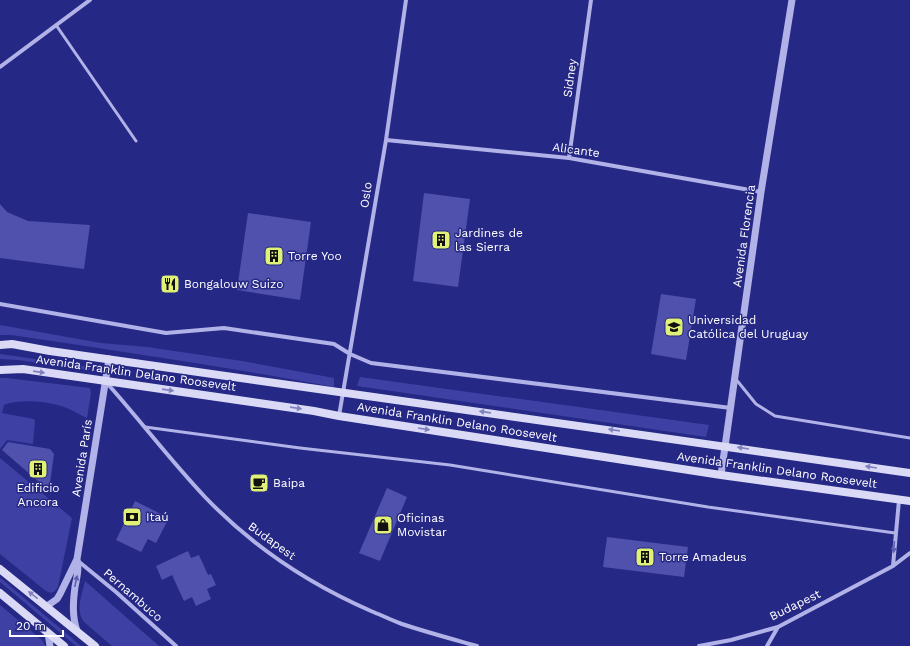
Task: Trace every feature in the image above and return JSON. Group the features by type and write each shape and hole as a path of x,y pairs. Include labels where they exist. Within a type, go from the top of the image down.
{"main road":[{"name":"Avenida Franklin Delano Roosevelt","path":"0,345 12,344 343,393 726,445 910,473"},
{"name":"Avenida Franklin Delano Roosevelt","path":"0,370 23,369 314,411 722,475 910,501"},
{"path":"0,569 95,646"},
{"path":"0,594 64,646"}],"street":[{"path":"0,67 90,0"},
{"name":"Oslo","path":"339,416 386,140 406,0"},
{"name":"Sidney","path":"569,158 591,0"},
{"name":"Avenida Florencia","path":"722,475 761,192 792,0"},
{"name":"Alicante","path":"386,140 569,158 761,192"},
{"path":"0,304 166,333 224,328 334,344 350,354 371,363 731,408"},
{"name":"Avenida París","path":"77,631 73,614 75,588 79,569 77,559 109,359"},
{"name":"Budapest","path":"105,381 172,461 206,498 240,530 278,560 318,585 401,624 477,646"},
{"path":"893,566 899,500"},
{"name":"Budapest","path":"699,646 731,640 778,626 893,566 910,553"},
{"name":"Avenida París","path":"47,606 60,594 77,559"},
{"name":"Pernambuco","path":"77,559 176,646"},
{"path":"767,646 778,626"},
{"path":"48,633 50,646"}],"lane":[{"path":"56,25 136,141"},
{"path":"735,378 756,404 775,416 910,438"},
{"path":"145,427 300,448 450,465 708,507 895,533"}],"shaded area":[{"path":"0,325 101,343 147,347 242,361 334,378 334,387 173,360 11,335 0,335"},
{"path":"0,354 91,368 89,370 18,360 0,359"},
{"path":"360,377 709,425 706,437 357,386"},
{"path":"0,378 90,388 91,393 87,418 55,404 24,401 4,405 2,413 34,419 33,444 7,440 0,449"},
{"path":"0,458 72,518 58,587 51,593 46,591 0,554"},
{"path":"0,578 81,646 76,646 0,582"},
{"path":"85,581 159,646 112,646 84,622 81,618 80,608"},
{"path":"0,605 43,641 45,646 0,646"}],"building":[{"name":"Jardines de las Sierra","path":"424,193 470,199 458,287 413,281"},
{"path":"0,204 7,212 28,221 90,225 84,269 0,258"},
{"name":"Torre Yoo","path":"248,213 311,222 300,300 237,290"},
{"name":"Universidad Católica del Uruguay","path":"661,294 696,299 686,360 651,354"},
{"name":"Edificio Ancora","path":"8,442 50,449 54,454 50,483 46,488 2,450"},
{"name":"Oficinas Movistar","path":"387,488 407,497 380,561 359,553"},
{"path":"135,501 169,518 156,543 148,539 141,552 116,540"},
{"name":"Torre Amadeus","path":"607,537 688,547 684,577 603,567"},
{"path":"188,551 191,558 199,555 208,575 211,574 216,585 207,589 211,599 196,606 192,597 184,601 172,575 162,580 156,566"}],"place":[{"name":"Jardines de las Sierra","path":"441,240"},
{"name":"Torre Yoo","path":"274,256"},
{"name":"Bongalouw Suizo","path":"170,284"},
{"name":"Universidad Católica del Uruguay","path":"674,327"},
{"name":"Edificio Ancora","path":"38,469"},
{"name":"Baipa","path":"259,483"},
{"name":"Itaú","path":"132,517"},
{"name":"Oficinas Movistar","path":"383,525"},
{"name":"Torre Amadeus","path":"645,557"}]}
